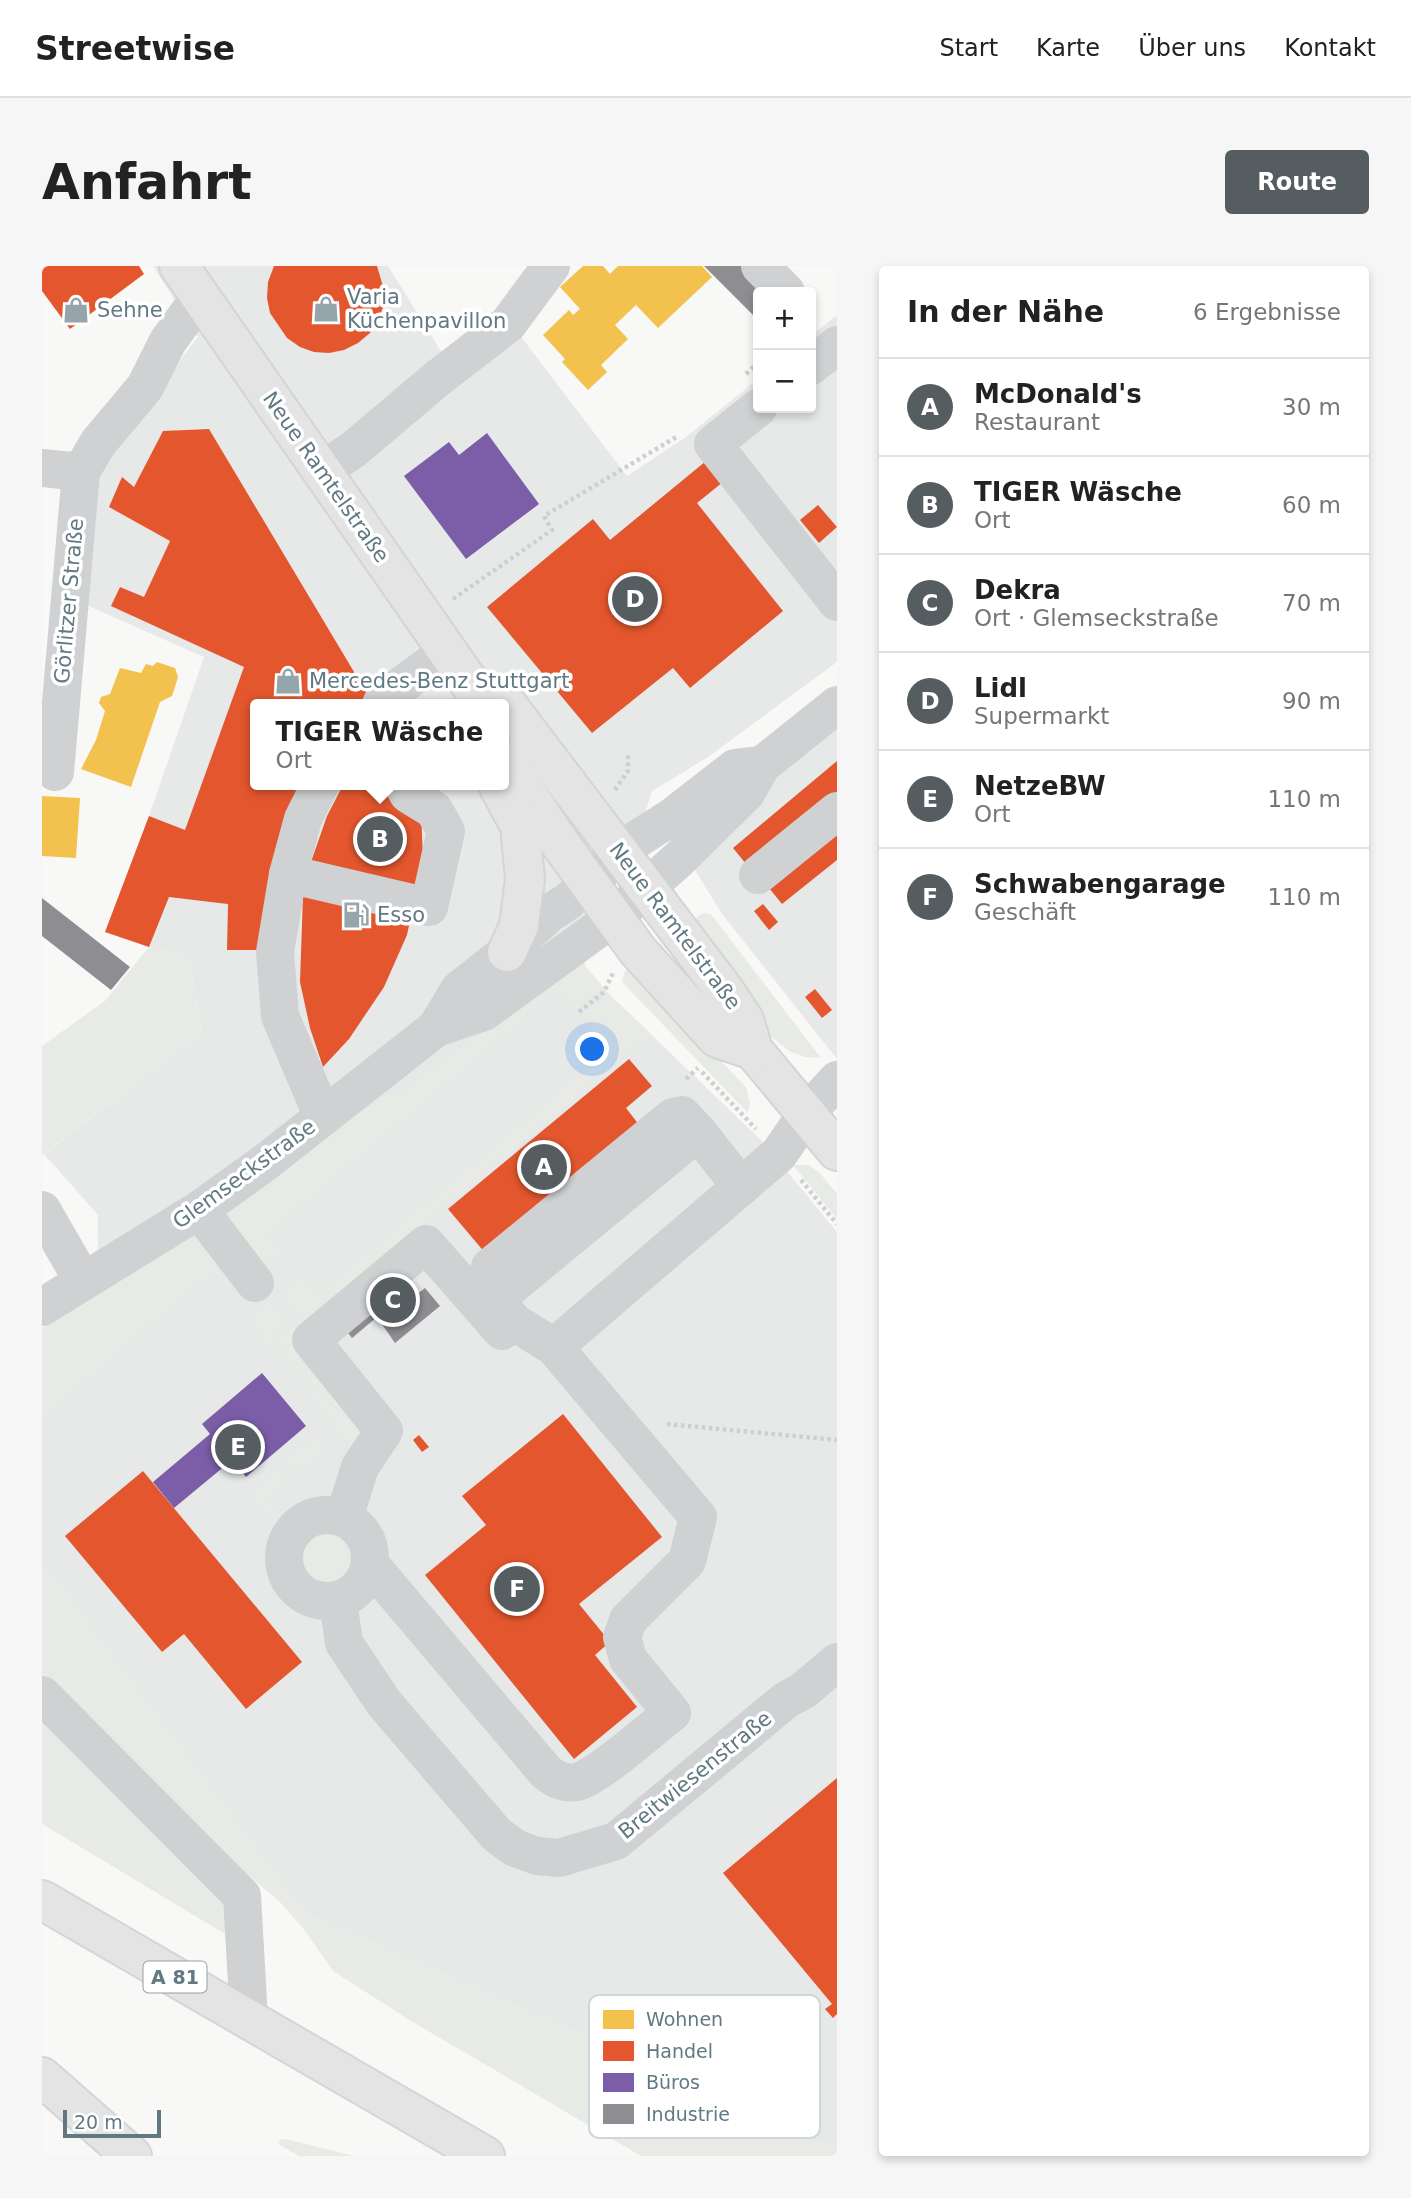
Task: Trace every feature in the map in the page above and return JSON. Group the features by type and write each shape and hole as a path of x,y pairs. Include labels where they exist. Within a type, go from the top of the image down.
{"main road":[{"name":"Neue Ramtelstraße","path":"190,281 475,696"},
{"name":"Neue Ramtelstraße","path":"509,707 744,1020 753,1050 837,1151"},
{"name":"Neue Ramtelstraße","path":"509,767 563,848 638,951 717,1038 753,1050"},
{"path":"501,790 520,826 526,879 519,926 507,952"},
{"name":"A 81","path":"42,1900 485,2156"},
{"path":"42,2077 129,2155"}],"street":[{"path":"322,471 354,449 438,378 508,324 551,266"},
{"path":"760,266 781,287"},
{"path":"42,468 81,472 98,443 145,387 168,341 190,281"},
{"path":"816,362 837,345"},
{"path":"749,394 713,444 830,578"},
{"name":"Görlitzer Straße","path":"55,772 81,472"},
{"path":"386,699 447,652"},
{"name":"Glemseckstraße","path":"42,1307 199,1210 436,1028 484,1012 614,918 746,793 762,765 837,705"},
{"name":"Glemseckstraße","path":"436,1028 459,989 590,883 637,839 673,817 735,768 762,765"},
{"path":"318,790 303,819 288,874 275,952 280,1016 323,1117"},
{"path":"288,874 429,906 446,831 434,810 406,790"},
{"path":"758,875 837,811"},
{"path":"554,1347 779,1154 807,1113 837,1080"},
{"path":"344,1518 360,1466 384,1431 311,1340 426,1244 502,1331 509,1287 698,1132 741,1187"},
{"path":"42,1210 83,1281"},
{"path":"199,1210 255,1283"},
{"path":"370,1563 546,1772 558,1781 576,1782 594,1774 672,1713 628,1659 622,1637 628,1620 687,1562 698,1517 554,1347 506,1312"},
{"path":"331,1514 344,1518 361,1531 370,1552 370,1563 360,1587 338,1601 325,1602 301,1594 292,1585 283,1562 289,1537 296,1527 307,1519 331,1514"},
{"name":"Breitwiesenstraße","path":"338,1601 344,1643 384,1703 497,1835 515,1848 537,1856 559,1858 616,1841 786,1700 804,1690 837,1662"},
{"path":"42,1695 242,1896 249,2019"}],"path":[{"path":"424,620 552,530 544,516 675,439 684,430"},
{"path":"614,792 628,771 628,754"},
{"path":"579,1012 604,992 610,975"},
{"path":"615,1419 837,1440"}],"shaded area":[{"path":"153,266 388,266 457,377 516,330 627,476 686,437 753,383 753,413 816,413 816,332 837,315 837,662 708,757 652,791 637,839 590,883 585,966 610,995 763,1142 837,1232 837,2147 817,2138 820,2138 820,1995 589,1995 589,2038 303,1912 42,1562 42,1416 128,1343 97,1294 98,1215 44,1154 202,1033 189,957 105,932 149,816 204,657 84,604 93,473 198,337"},
{"path":"837,725 837,1059 722,914 690,862 751,795"},
{"path":"703,913 711,914 821,1058 805,1057 789,1051 767,1033 696,925 697,917"},
{"path":"149,947 189,957 202,1033 42,1155 42,1046 105,1001"},
{"path":"585,966 601,984 601,989 576,1009 559,989 267,1234 282,1252 261,1268 231,1222 243,1197 372,1100 400,1094 525,1000 562,976"},
{"path":"632,969 746,1087 750,1103 748,1113 622,982 625,971"},
{"path":"610,995 651,1034 421,1224 429,1235 299,1346 363,1427 314,1385 290,1360 283,1348 281,1337 300,1318 282,1292 302,1276 318,1295 596,1061 580,1040 593,1029 583,1016"},
{"path":"793,1165 808,1165 819,1172 837,1194 837,1219"},
{"path":"186,1242 201,1247 220,1266 42,1416 42,1328"},
{"path":"267,1303 272,1303 282,1318 275,1336 280,1353 312,1389 359,1430 358,1454 264,1339 267,1336 251,1316"},
{"path":"318,1435 328,1447 299,1471 315,1490 313,1492 286,1459"},
{"path":"275,1471 302,1503 299,1504 282,1485 265,1500 281,1519 267,1515 251,1495"},
{"path":"326,1535 343,1542 350,1559 343,1576 326,1583 309,1576 302,1559 309,1542"},
{"path":"42,1562 303,1912 589,2038 589,2125 411,2021 333,1971 303,1928 279,1901 90,1742 242,1896 245,1946 42,1824"},
{"path":"610,2138 817,2138 837,2147 837,2156 641,2156"},
{"path":"285,2139 354,2156 299,2156 278,2144"}],"building: Wohnen":[{"path":"583,266 603,266 610,274 618,266 702,266 712,277 658,328 636,305 615,325 628,339 601,365 607,372 588,390 562,362 565,359 543,335 569,310 573,315 580,309 560,287"},
{"path":"157,662 175,668 178,677 172,696 160,702 131,787 81,769 96,740 105,711 99,703 101,697 110,694 120,668 141,673 146,664 153,666"},
{"path":"42,796 80,798 76,858 42,856"}],"building: Handel":[{"name":"Sehne","path":"42,266 139,266 144,274 70,329 42,291"},
{"name":"Varia Küchenpavillon","path":"274,266 377,266 384,290 384,305 378,320 370,333 344,350 314,352 300,347 287,338 270,313 268,282"},
{"name":"Mercedes-Benz Stuttgart","path":"209,429 369,697 250,699 250,790 306,790 265,950 227,950 228,904 169,897 149,947 105,932 149,816 185,830 244,667 111,606 120,587 144,597 170,541 109,507 122,477 134,487 163,431"},
{"path":"706,461 723,482 697,503 783,611 690,688 673,668 592,733 487,607 593,519 610,540"},
{"path":"818,505 837,527 819,543 800,520"},
{"path":"837,761 837,798 751,870 733,848"},
{"name":"Esso","path":"340,790 420,790 423,859 407,935 384,987 349,1039 323,1067 310,1028 300,982 303,895 327,816"},
{"path":"837,826 837,860 782,904 765,883"},
{"path":"763,904 778,922 769,930 754,911"},
{"path":"815,989 832,1010 822,1018 805,997"},
{"path":"629,1059 652,1086 626,1108 640,1126 486,1254 448,1209"},
{"path":"563,1414 662,1537 579,1604 610,1642 595,1655 637,1707 574,1759 425,1575 486,1525 462,1496"},
{"path":"419,1435 429,1447 422,1452 413,1440"},
{"path":"143,1471 302,1662 246,1709 184,1634 162,1652 65,1536"},
{"path":"837,1778 837,2014 833,2018 825,2009 832,2004 723,1873"}],"building: Büros":[{"path":"487,433 539,504 466,559 404,476 449,442 459,455"},
{"path":"262,1373 306,1426 246,1477 232,1460 174,1508 153,1482 210,1434 202,1424"}],"building: Industrie":[{"path":"704,266 749,266 770,287 753,287 753,315"},
{"path":"42,898 130,967 111,990 42,936"},
{"path":"399,1267 416,1286 411,1289 416,1295 425,1288 440,1306 395,1343 377,1317 352,1338 334,1315"}],"place":[{"name":"Varia Küchenpavillon","path":"326,309"},
{"name":"Sehne","path":"76,310"},
{"name":"Lidl","path":"635,599"},
{"name":"Mercedes-Benz Stuttgart","path":"288,681"},
{"name":"TIGER Wäsche","path":"380,839"},
{"name":"Esso","path":"356,915"},
{"name":"McDonald's","path":"544,1167"},
{"name":"Dekra","path":"393,1300"},
{"name":"NetzeBW","path":"238,1447"},
{"name":"Schwabengarage","path":"517,1589"}]}
